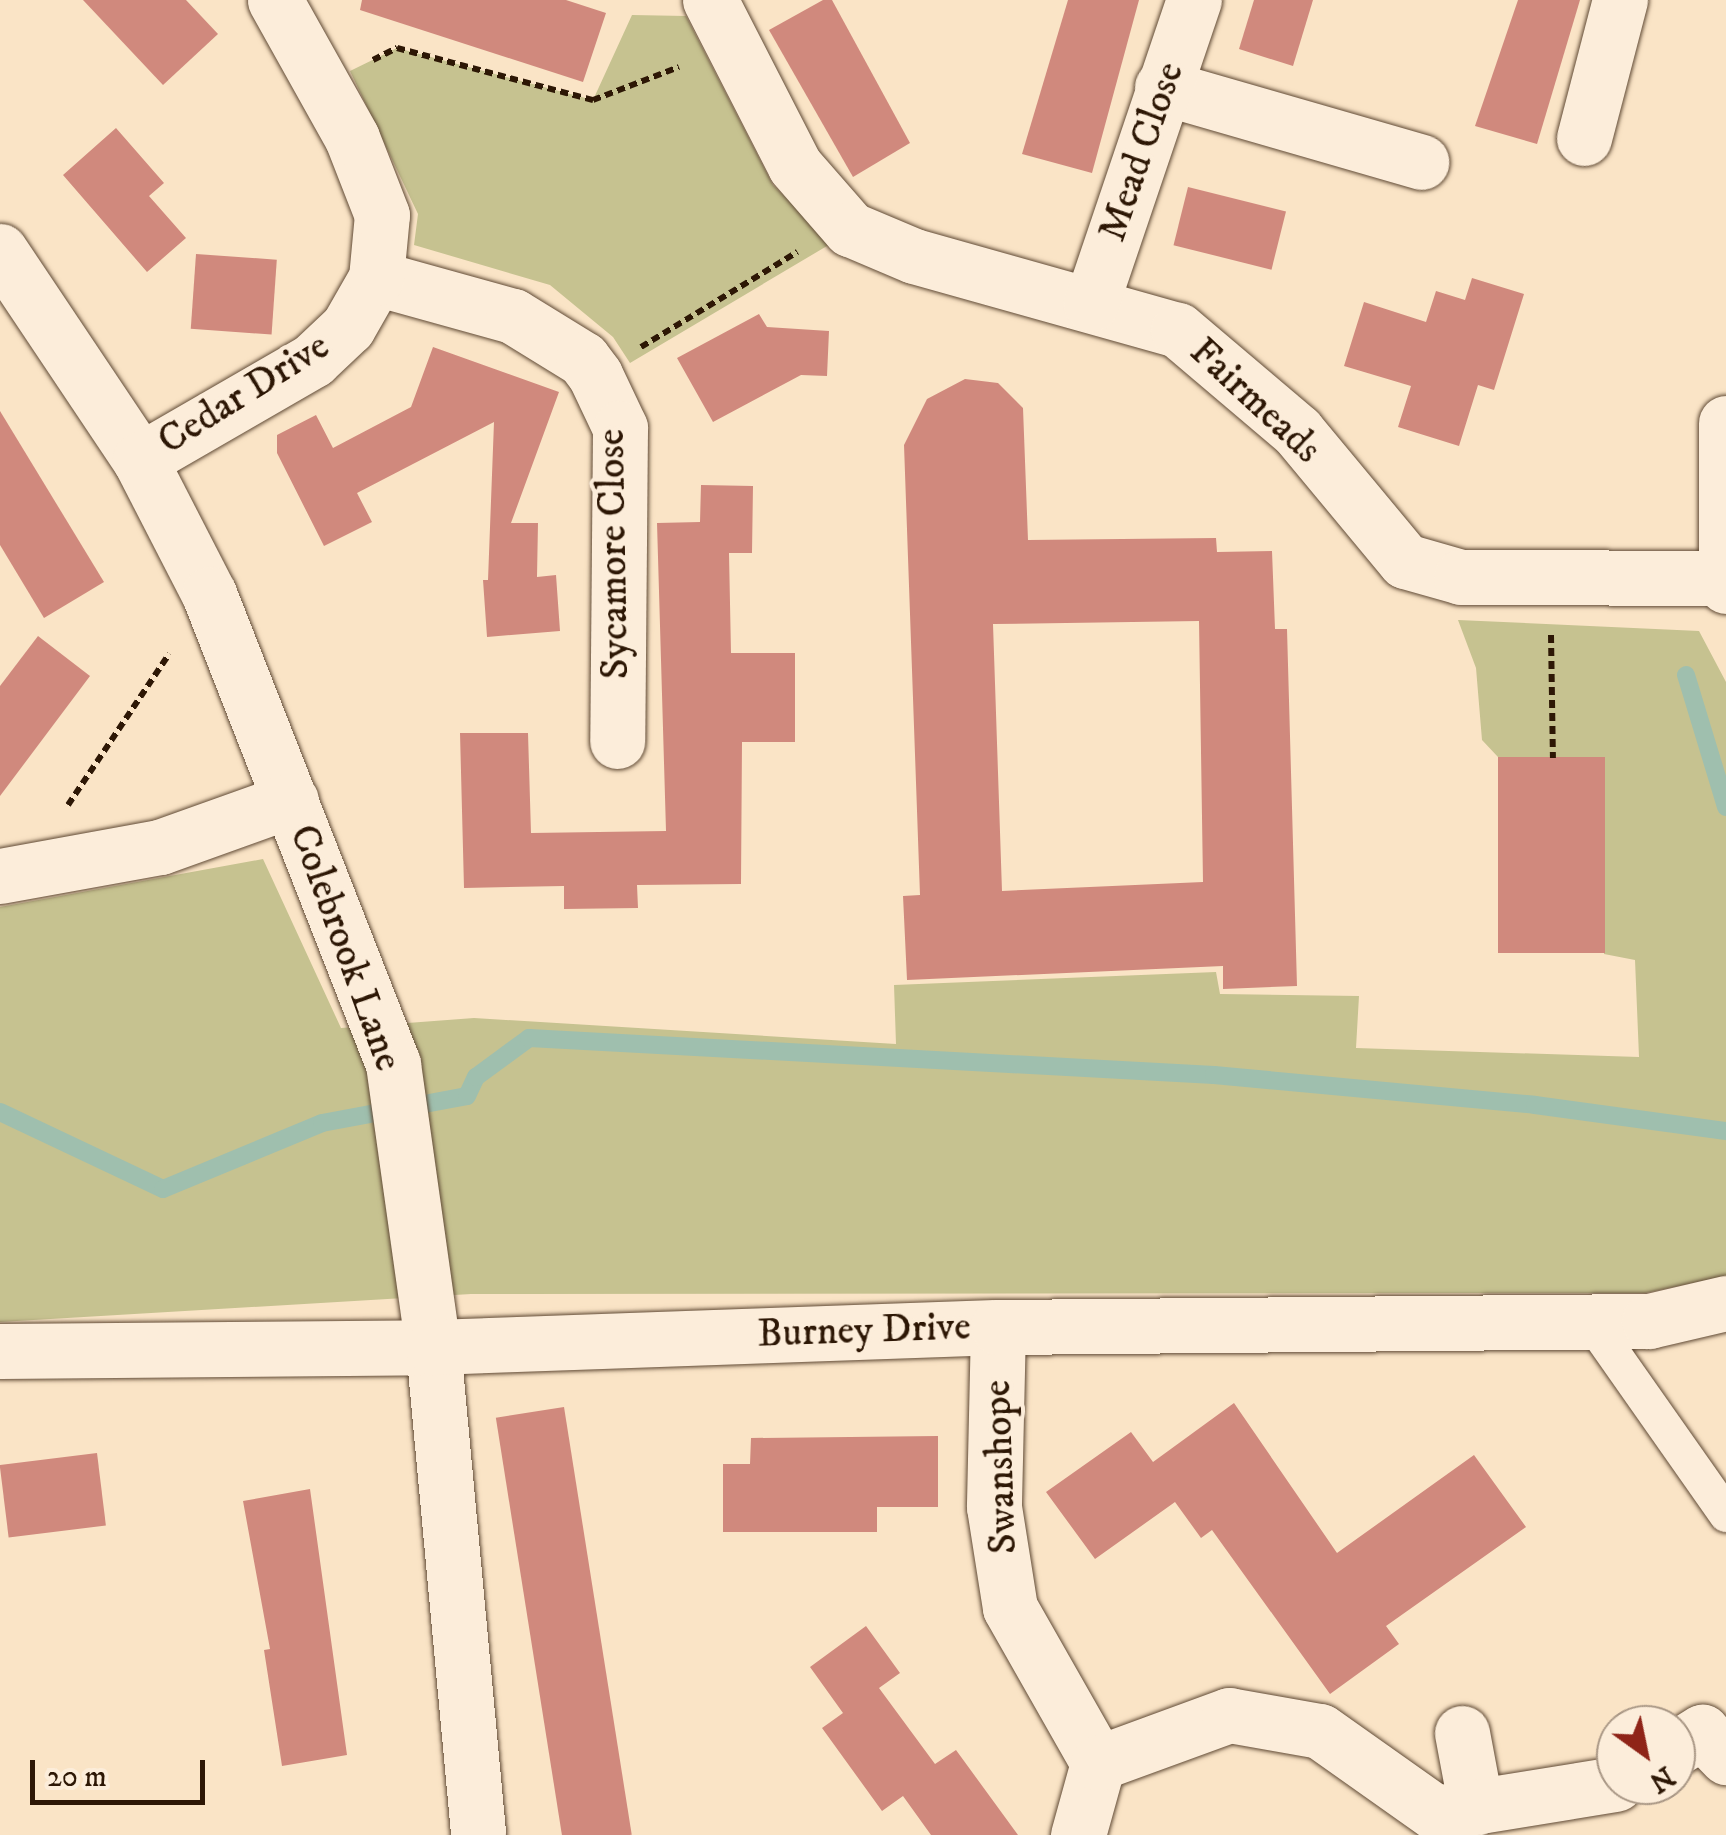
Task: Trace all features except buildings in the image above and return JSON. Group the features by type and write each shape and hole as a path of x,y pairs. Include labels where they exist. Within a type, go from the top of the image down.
{"street":[{"name":"Cedar Drive","path":"140,460 313,360 348,326 376,278 382,214 323,84 275,0"},
{"name":"Mead Close","path":"1091,304 1194,0"},
{"path":"1584,138 1620,0"},
{"name":"Fairmeads","path":"721,24 796,166 845,222 914,256 1178,330 1296,431 1405,561 1461,577 1724,582"},
{"path":"1162,87 1421,162"},
{"name":"Colebrook Lane","path":"0,251 140,460 209,594 393,1064 433,1347 478,1835"},
{"name":"Sycamore Close","path":"376,278 513,316 583,359 596,375 620,428 617,740"},
{"path":"1724,582 1726,423"},
{"path":"11,875 160,847 291,800"},
{"name":"Burney Drive","path":"0,1351 433,1347 998,1326 1649,1321 1726,1303"},
{"name":"Swanshope","path":"998,1326 994,1506 1010,1608 1098,1763"},
{"path":"1078,1835 1098,1763 1229,1715 1320,1730 1448,1819 1596,1788"},
{"path":"1696,1736 1702,1732 1726,1757"},
{"path":"1448,1819 1462,1733"}],"lane":[{"path":"1592,1322 1726,1514"}],"path":[{"path":"323,84 397,48 593,100 721,24"},
{"path":"596,375 845,222"},
{"path":"1550,578 1554,758"},
{"path":"11,875 209,594"}],"shaded area":[{"path":"632,15 686,16 773,185 832,243 630,363 613,337 550,285 414,245 418,214 350,71 397,48 593,100"},
{"path":"1458,620 1699,631 1726,682 1726,1276 1645,1293 471,1294 0,1322 0,907 263,859 341,1028 474,1018 896,1044 894,985 1216,972 1220,994 1359,996 1356,1048 1639,1057 1635,960 1604,954 1605,758 1498,757 1482,740 1476,668"}],"waterway":[{"path":"1686,675 1726,807"},
{"path":"0,1112 163,1189 322,1123 467,1096 476,1077 529,1038 1214,1075 1535,1105 1726,1131"}]}
